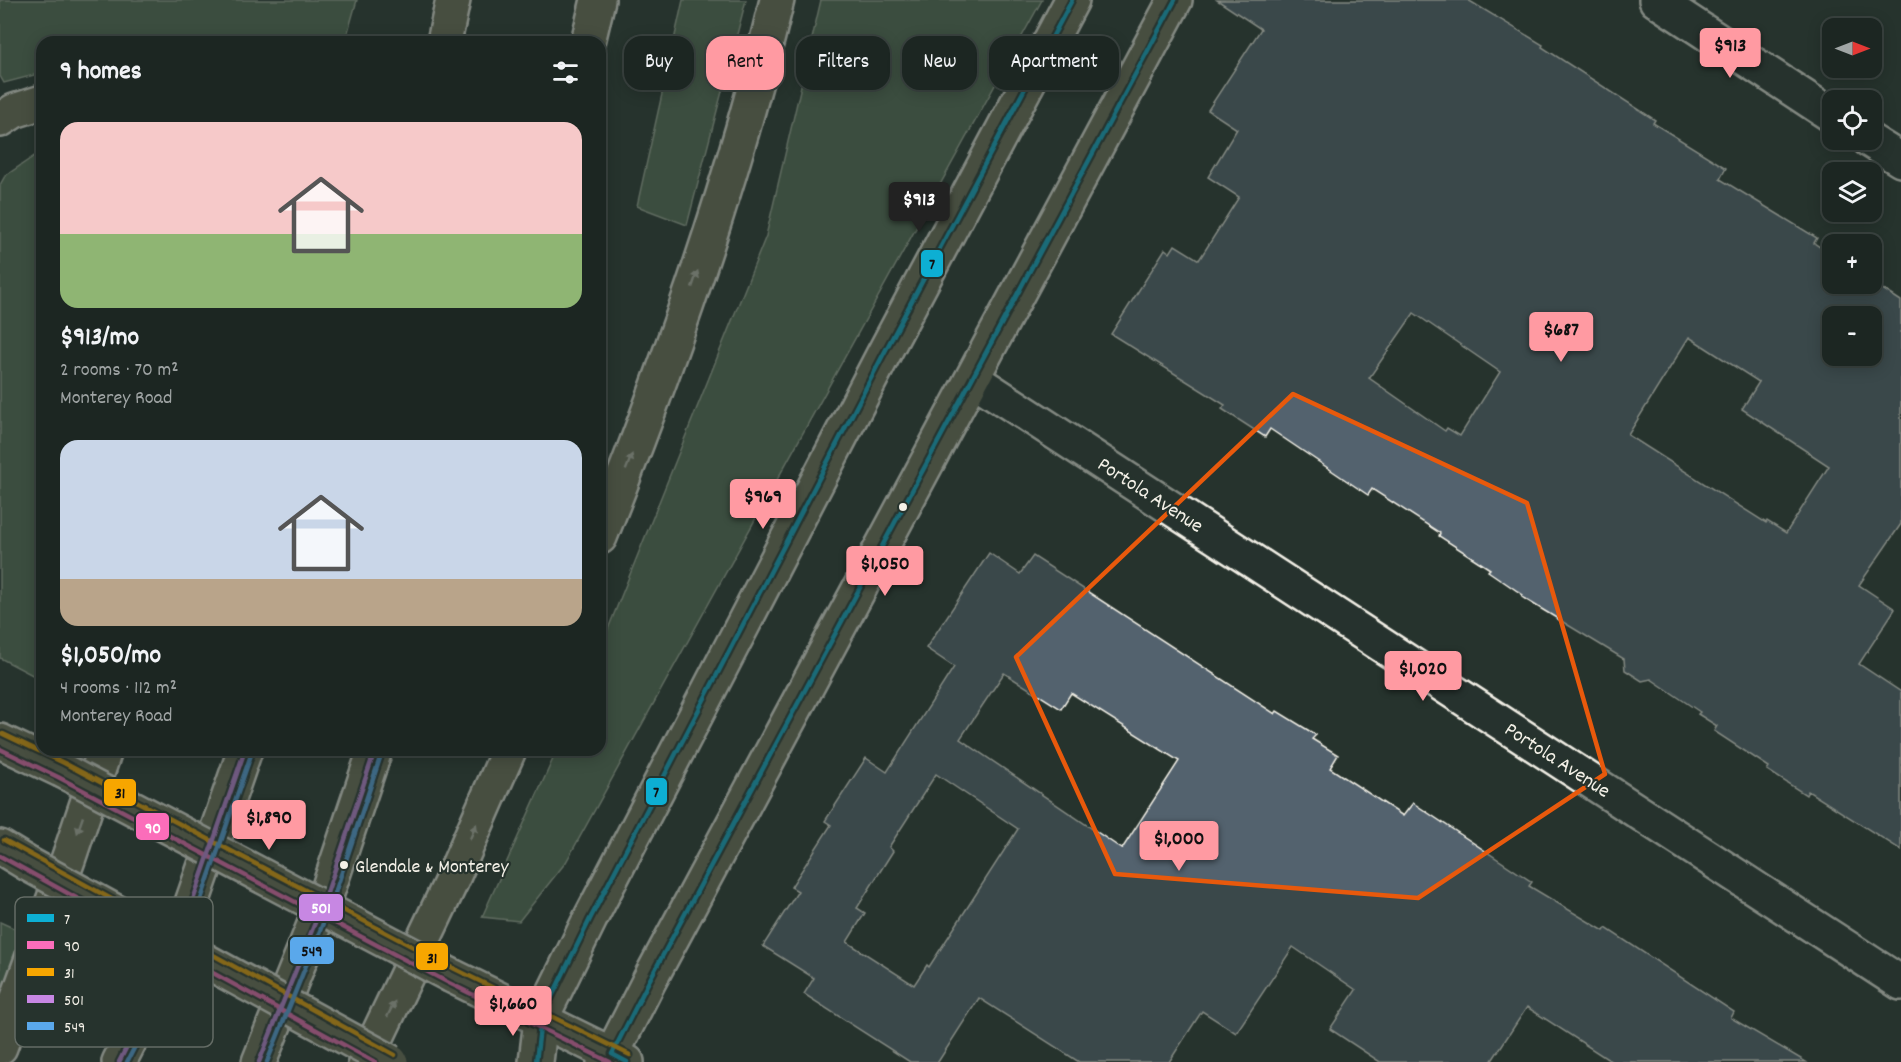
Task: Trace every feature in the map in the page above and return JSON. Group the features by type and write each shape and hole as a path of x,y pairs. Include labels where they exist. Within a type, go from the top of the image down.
{"main road":[{"path":"445,36 453,0"},
{"path":"589,36 598,0"},
{"path":"606,521 696,278 724,190 777,0"},
{"path":"536,1062 541,1019 586,927 1072,0"},
{"path":"0,741 61,770 614,1059 649,981 1175,0"},
{"path":"0,120 14,111 36,104"},
{"path":"54,897 103,756"},
{"path":"194,897 243,756"},
{"path":"259,1062 327,893 373,756"},
{"path":"365,1062 451,882 506,756"},
{"path":"0,848 88,897"},
{"path":"213,965 391,1062"},
{"path":"0,1047 15,1006"},
{"path":"119,1062 127,1047"}],"street":[{"path":"1656,0 1822,109"},
{"path":"1882,148 1901,160"},
{"name":"Portola Avenue","path":"973,379 1901,983"}],"highlighted area":[{"path":"1293,394 1527,503 1605,774 1418,898 1115,874 1016,657"}],"green space":[{"path":"0,0 357,0 347,36 36,36 36,75 4,83 0,76"},
{"path":"683,0 746,0 737,36 706,36 706,90 722,90 687,225 637,206 663,90 694,90 694,36 675,36"},
{"path":"821,0 1042,0 1022,36 989,36 989,90 992,90 566,862 519,921 482,917 554,756 606,756 606,634 766,236 800,90 890,90 890,36 813,36"},
{"path":"36,155 36,677 0,658 0,185 5,176"},
{"path":"0,922 15,929 15,956 0,1009"}],"building":[{"path":"1217,0 1468,0 1543,45 1542,47 1655,120 1653,123 1726,168 1720,179 1817,238 1814,243 1822,248 1822,294 1882,294 1882,289 1901,301 1901,524 1859,585 1895,609 1859,664 1901,692 1901,850 1808,791 1806,795 1767,770 1769,767 1714,731 1717,726 1698,714 1700,712 1651,679 1642,681 1625,670 1624,659 1522,597 1523,595 1488,571 1490,569 1439,536 1440,533 1372,489 1368,495 1270,429 1265,437 1222,409 1225,405 1111,334 1165,249 1170,253 1175,245 1199,260 1239,197 1208,177 1237,129 1208,110 1261,29","holes":["1414,313 1500,372 1460,436 1447,428 1445,431 1369,378","1689,337 1759,382 1742,409 1829,466 1786,533 1767,521 1766,523 1628,435"]},
{"path":"989,553 1020,574 1033,556 1275,714 1277,711 1316,735 1312,739 1338,755 1330,768 1403,816 1413,803 1532,882 1529,886 1604,931 1606,928 1734,1012 1731,1018 1806,1062 1612,1062 1527,1007 1491,1062 1380,1062 1330,1029 1356,990 1293,947 1236,1033 1202,1011 1169,1062 1079,1062 979,998 938,1062 910,1062 804,994 814,978 763,946 798,891 791,887 831,825 825,821 866,758 887,772 954,667 926,648","holes":["1004,673 1061,709 1071,693 1179,761 1122,849 960,739","936,774 1018,829 929,967 927,965 914,985 847,942 865,913 857,908 893,851 889,847"]}],"transit line":[{"name":"7","path":"536,1062 541,1019 590,919 882,357 1072,0"},
{"name":"7","path":"627,1062 612,1054 649,981 1175,0"},
{"name":"31","path":"3,734 36,750"},
{"name":"90","path":"0,749 58,777 449,983 610,1062"},
{"name":"31","path":"49,756 455,969 630,1055"},
{"name":"501","path":"194,897 243,756"},
{"name":"549","path":"202,897 251,756"},
{"name":"501","path":"259,1062 327,893 373,756"},
{"name":"549","path":"267,1062 334,896 381,756"},
{"name":"31","path":"4,840 108,897"},
{"name":"90","path":"0,856 75,897"},
{"name":"31","path":"213,955 395,1055"},
{"name":"90","path":"213,973 375,1062"},
{"name":"501","path":"119,1062 127,1047"},
{"name":"549","path":"127,1062 135,1047"}],"place":[{"name":"Glendale & Monterey","path":"344,865"}]}
